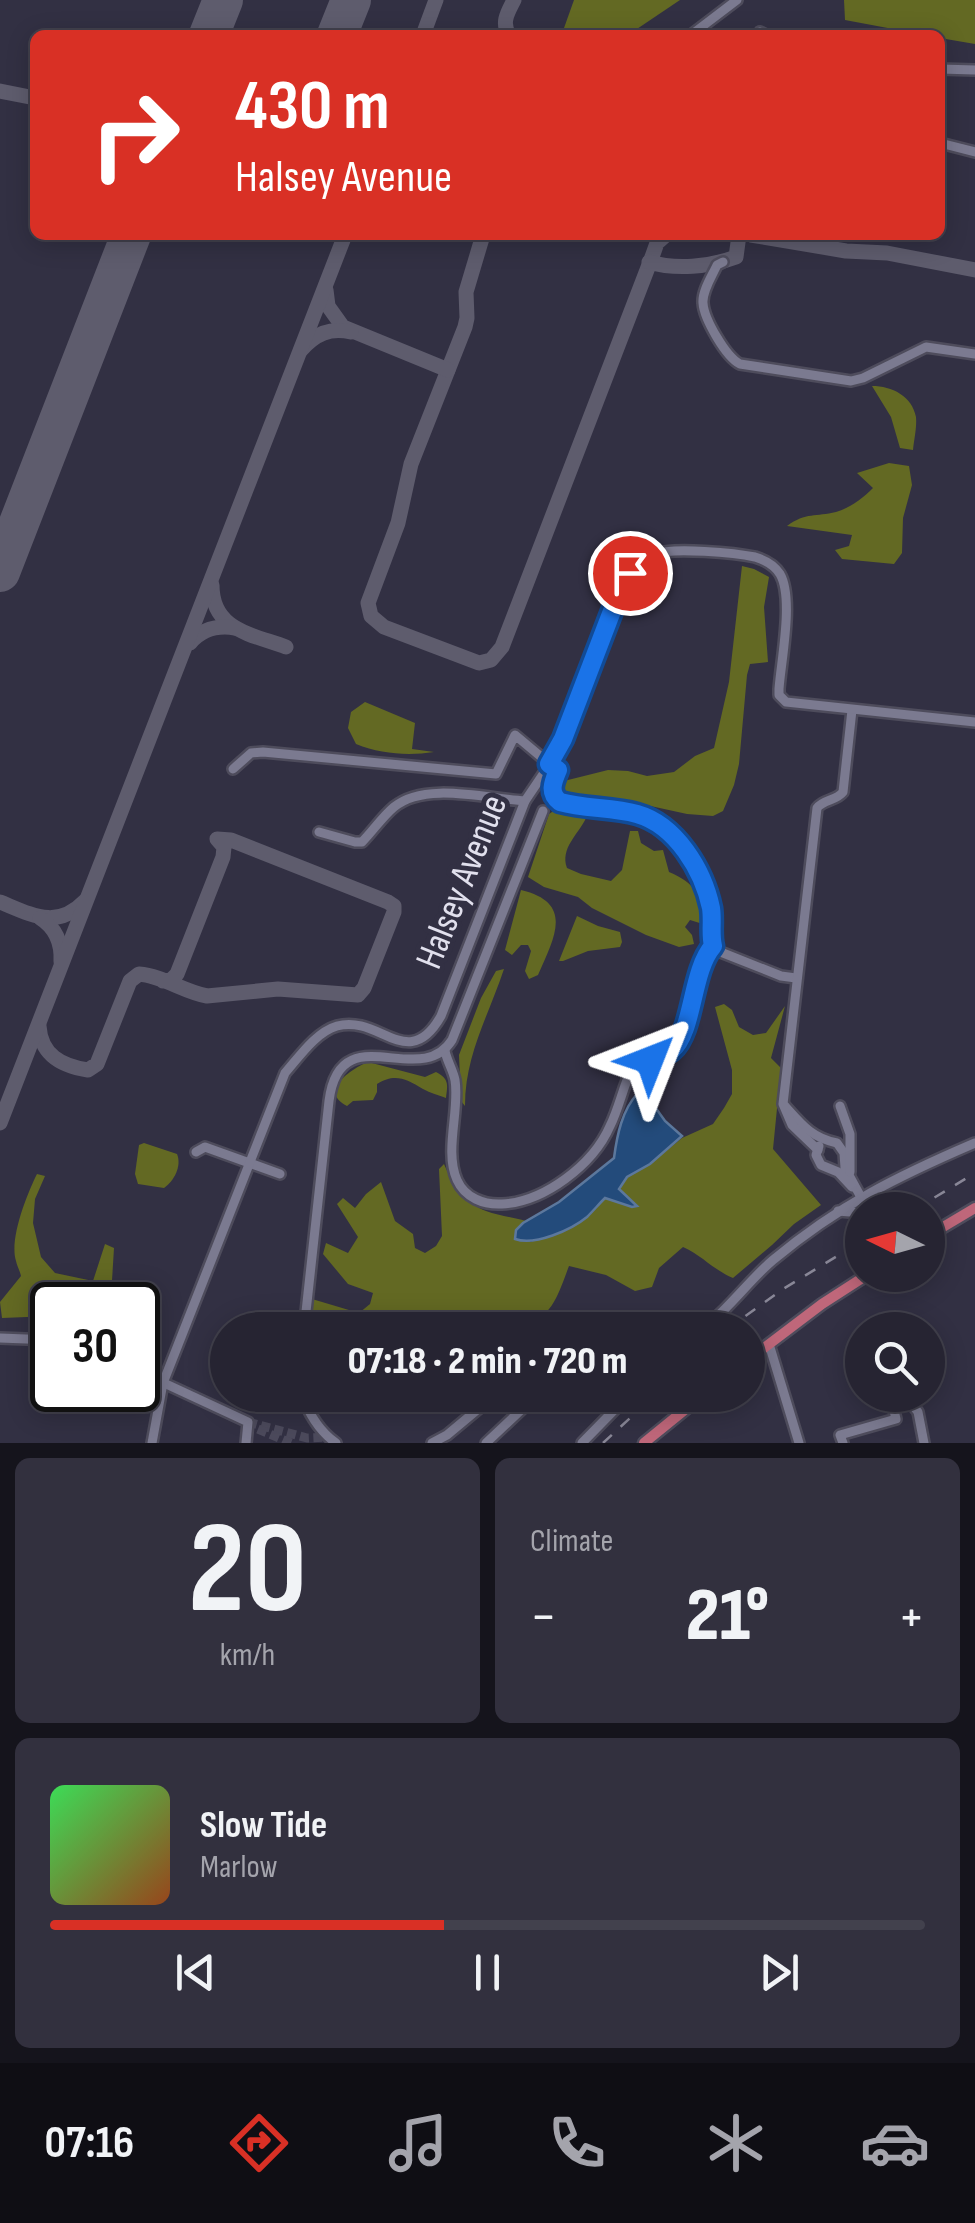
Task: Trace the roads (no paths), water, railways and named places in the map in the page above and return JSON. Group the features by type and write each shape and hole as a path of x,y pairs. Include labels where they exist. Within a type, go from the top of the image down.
{"main road":[{"path":"945,1226 975,1208"},
{"path":"765,1346 845,1290"},
{"path":"644,1443 682,1412"}],"street":[{"path":"698,30 737,0"},
{"path":"945,69 975,70"},
{"path":"945,143 975,152"},
{"path":"723,262 716,265 702,306 722,346 740,364 852,381 926,347 975,354"},
{"name":"Halsey Avenue","path":"152,1443 164,1383 285,1074 306,1050 339,1025 411,1042 432,1032 526,801 563,739 622,585 636,568 660,552 756,557 773,566 782,579 786,596 779,695 786,702 975,722"},
{"path":"852,710 843,792 817,808 784,1104 792,1125 821,1146 837,1143 858,1192"},
{"path":"232,769 251,752 263,752 496,774 515,735 558,770 552,788 560,802 637,814 668,830 704,884 713,946 718,951 781,976 796,978"},
{"path":"319,832 362,842 394,807 406,799 430,793 526,801"},
{"path":"306,1312 328,1102 334,1078 358,1058 426,1060 445,1051 543,811"},
{"path":"445,1051 455,1082 453,1142 459,1184 472,1197 487,1204 528,1201 594,1154 609,1130 632,1068 676,1046 702,960 713,946"},
{"path":"840,1106 850,1134 850,1174"},
{"path":"870,1192 975,1143"},
{"path":"821,1146 818,1160 838,1172 856,1192"},
{"path":"196,1152 205,1147 280,1174"},
{"path":"831,1168 843,1160"},
{"path":"719,1312 769,1263 845,1207"},
{"path":"838,1211 845,1211"},
{"path":"0,1338 30,1339"},
{"path":"768,1344 798,1443"},
{"path":"160,1381 248,1422 246,1443"},
{"path":"843,1443 840,1434 896,1419 892,1402 907,1398 918,1412 924,1443"},
{"path":"309,1412 336,1443"},
{"path":"432,1443 474,1412"},
{"path":"486,1443 519,1412"},
{"path":"582,1443 614,1412"}],"water":[{"path":"638,1093 650,1100 682,1136 650,1164 627,1177 619,1189 637,1206 605,1198 587,1217 562,1232 542,1239 515,1239 516,1230 523,1223 559,1202 614,1158 624,1115"}],"tunnel":[{"path":"248,1422 307,1438 327,1437"},
{"path":"258,1429 291,1443"}],"railway":[{"path":"944,1192 975,1173"},
{"path":"751,1312 845,1251"},
{"path":"603,1443 637,1412"}]}
